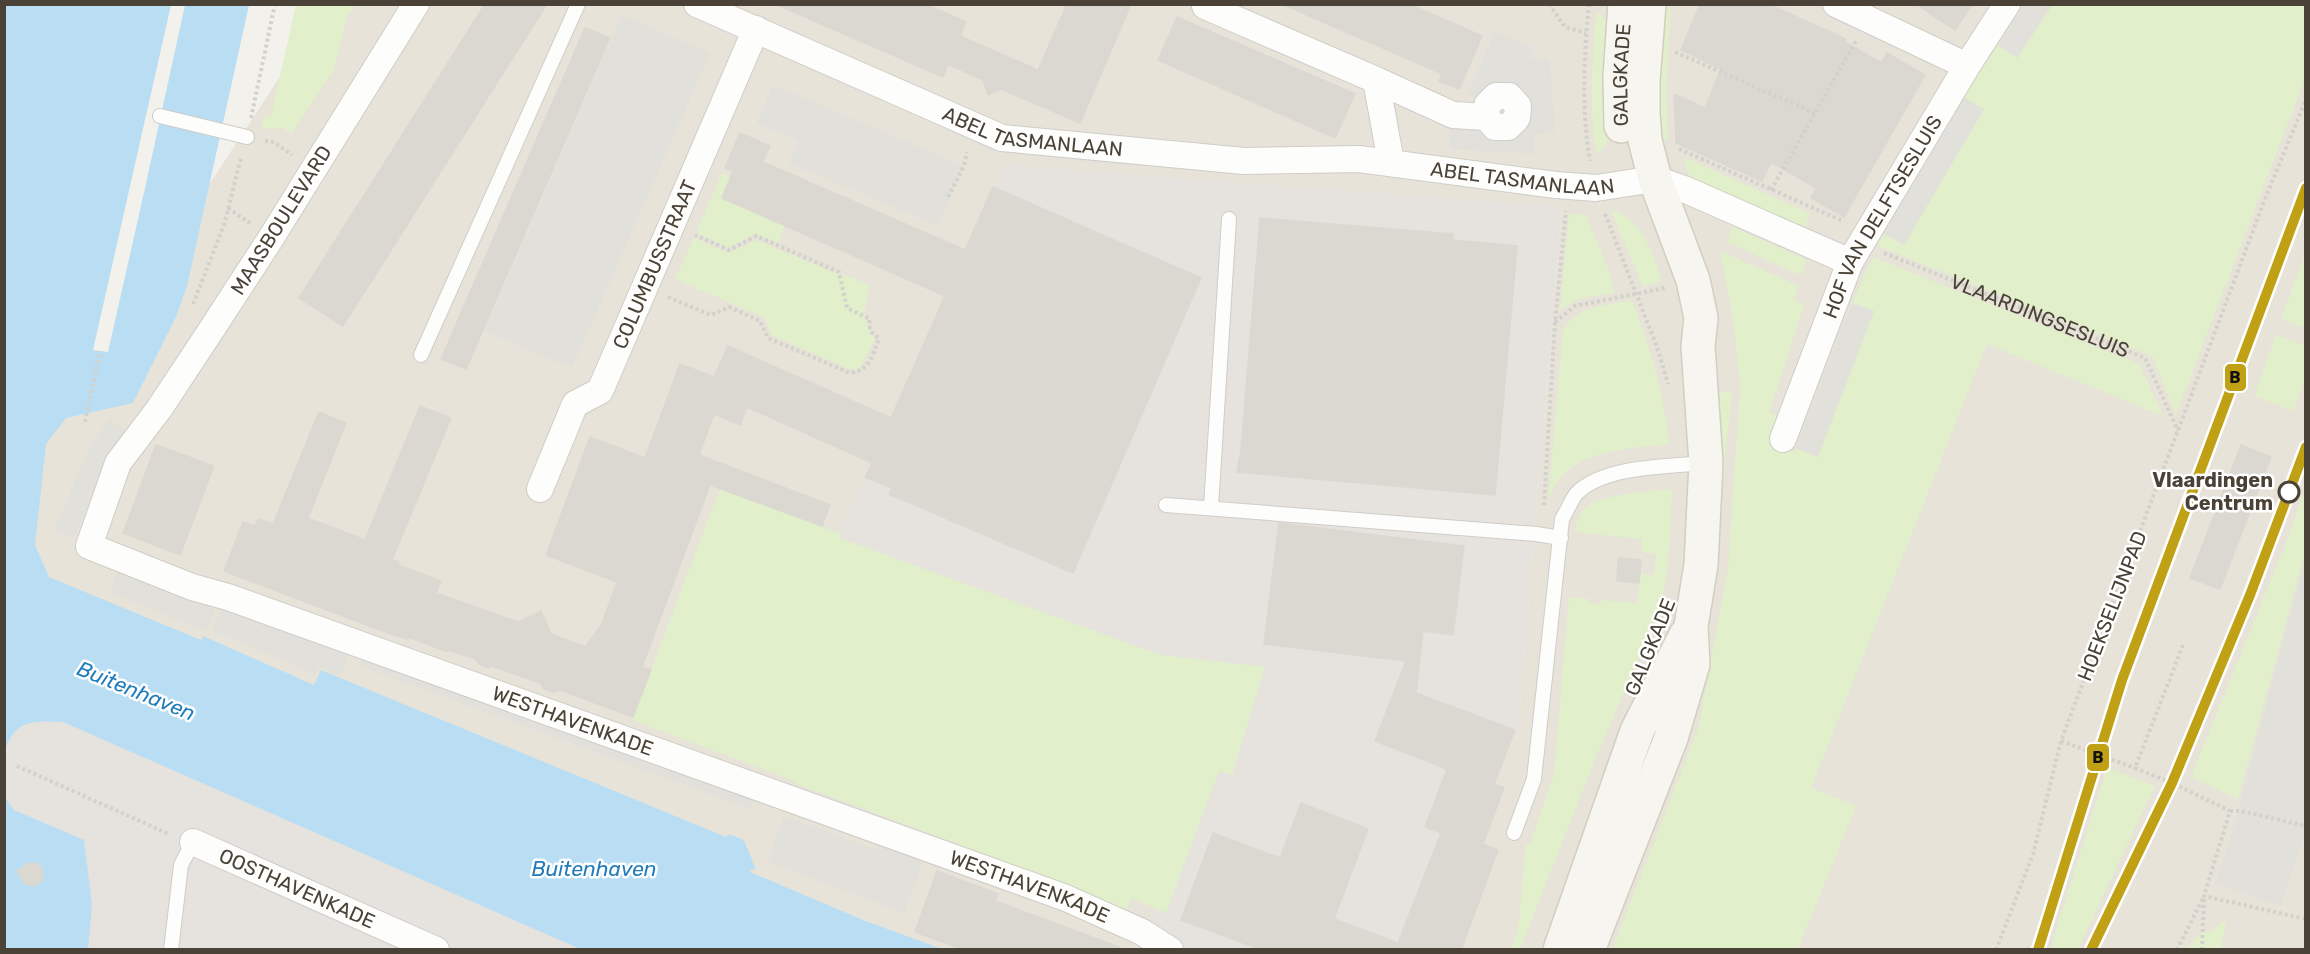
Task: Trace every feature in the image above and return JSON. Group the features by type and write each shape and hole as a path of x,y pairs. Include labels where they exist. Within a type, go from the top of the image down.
{"main road":[{"name":"GALGKADE","path":"1588,950 1671,738 1693,664 1691,626 1701,565 1706,463 1698,346 1701,318 1693,280 1624,146 1620,114 1624,4"},
{"name":"GALGKADE","path":"1649,4 1644,62 1643,113 1646,140 1644,181 1680,325 1698,346"},
{"name":"GALGKADE","path":"1560,950 1637,731 1691,626"}],"street":[{"name":"MAASBOULEVARD","path":"140,432 159,409 206,338 416,4"},
{"name":"ABEL TASMANLAAN","path":"697,4 1002,138 1244,162 1359,159 1596,188 1644,181"},
{"path":"1836,4 1967,66"},
{"name":"HOF VAN DELFTSESLUIS","path":"1783,439 1859,246 2007,4"},
{"path":"1204,6 1453,115 1486,117"},
{"name":"COLUMBUSSTRAAT","path":"540,489 575,404 600,391 756,29"},
{"path":"1376,80 1391,162"},
{"path":"1644,181 1684,189 1859,246"},
{"name":"WESTHAVENKADE","path":"140,432 118,463 89,546 192,587 228,597 1066,898 1142,932 1170,950"},
{"name":"OOSTHAVENKADE","path":"193,842 436,950"}],"lane":[{"path":"421,355 578,4"},
{"path":"160,116 247,137"},
{"path":"1211,507 1229,219"},
{"path":"1514,833 1534,779 1563,519 1576,495 1594,480 1638,470 1706,463"},
{"path":"1166,505 1536,534 1561,538"},
{"path":"171,950 181,865 193,842"}],"path":[{"path":"206,338 186,325 224,225 247,137 275,4"},
{"name":"GALGKADE","path":"1550,4 1565,27 1586,33 1589,4"},
{"path":"1772,190 1869,18"},
{"path":"1672,51 1815,113"},
{"name":"HOEKSELIJNPAD","path":"1996,950 2033,854 2061,741 2265,199 2306,99"},
{"path":"274,142 282,148"},
{"name":"VLAARDINGSESLUIS","path":"1673,146 1772,190 1859,246 2145,358 2178,432"},
{"path":"948,197 964,166 968,147"},
{"path":"1563,519 1544,506 1555,322 1569,186"},
{"path":"228,208 243,218"},
{"path":"645,287 711,315 729,307 760,321 768,338 850,373 860,372 868,365 879,338 871,332 870,319 847,308 839,272 756,236 729,250 673,225"},
{"path":"1555,322 1575,306 1638,295 1671,286"},
{"path":"1638,295 1658,347 1669,388"},
{"path":"85,422 99,351"},
{"path":"2134,768 2183,645"},
{"path":"2061,741 2172,783 2230,810 2306,826"},
{"path":"17,766 162,831"},
{"path":"2177,950 2204,896 2230,810"},
{"path":"2204,896 2306,919"},
{"path":"2202,950 2204,896"}],"shaded area":[{"path":"327,5 2305,5 2305,949 1461,949 1498,851 1483,844 1504,788 1494,784 1519,718 1562,207 1003,165 837,540 1248,690 1142,949 705,949 5,659 4,518 8,491"},
{"path":"2024,5 2052,5 2017,58 1998,45"},
{"path":"622,15 710,53 572,368 485,331"},
{"path":"1495,32 1534,48 1531,59 1550,59 1555,133 1535,134 1534,154 1449,149 1451,127 1479,108 1483,101 1468,92"},
{"path":"773,85 964,166 938,226 789,163 798,141 756,123"},
{"path":"1963,97 1984,109 1904,245 1883,233"},
{"path":"949,123 1133,158 1132,166 994,151 946,130"},
{"path":"1003,165 1562,207 1519,718 1495,783 1504,788 1483,844 1498,850 1461,949 1142,949 1248,690 837,540"},
{"path":"1852,303 1874,311 1818,457 1796,448"},
{"path":"109,419 127,431 107,459 74,538 54,530 90,447"},
{"path":"2305,559 2305,833 2281,905 2260,900 2216,882 2236,819"},
{"path":"118,570 215,609 206,632 110,592"},
{"path":"224,603 350,651 341,676 319,667 315,674 212,630"},
{"path":"364,656 753,800 750,809 360,666"},
{"path":"5,659 705,949 5,949"},
{"path":"784,816 877,850 879,846 923,862 904,913 768,862"}],"green space":[{"path":"296,5 355,5 346,19 335,68 291,134 283,128 261,129 265,115 271,116"},
{"path":"1657,5 1671,5 1666,92 1668,140 1654,141"},
{"path":"2052,5 2305,5 2305,78 2176,415 2152,356 1878,246 1883,233 1904,245 1984,109 1963,97 1998,45 2017,58"},
{"path":"1599,13 1609,26 1613,124 1608,140 1599,154 1596,153 1594,136 1592,66 1596,14"},
{"path":"1684,157 1811,214 1804,228 1689,177"},
{"path":"722,173 731,177 722,198 785,226 778,243 756,234 728,248 696,233"},
{"path":"1614,210 1633,223 1640,231 1646,240 1662,281 1643,287 1612,213"},
{"path":"1569,214 1586,215 1610,273 1614,293 1579,299 1560,310"},
{"path":"1733,227 1807,260 1800,275 1727,242"},
{"path":"694,238 729,253 756,240 837,274 870,285 863,317 867,320 867,327 875,339 859,369 849,369 771,335 765,318 675,279"},
{"path":"1720,251 1799,286 1794,300 1804,305 1769,413 1778,416 1771,443 1794,452 1796,448 1818,456 1874,311 1852,303 1873,257 2139,364 2163,416 1987,344 1811,788 1856,806 1798,949 1612,950 1698,729 1728,569 1740,385 1733,318"},
{"path":"2305,254 2305,328 2281,319"},
{"path":"1632,300 1655,369 1669,440 1667,444 1613,451 1581,462 1567,471 1556,484 1548,502 1563,331 1569,322 1584,311"},
{"path":"2276,335 2305,345 2305,378 2293,411 2254,396"},
{"path":"1732,391 1723,480 1719,393"},
{"path":"723,489 841,534 840,538 1161,655 1265,667 1232,775 1219,771 1166,913 1132,898 1126,910 1071,886 632,720 719,491"},
{"path":"1669,489 1672,491 1669,553 1658,615 1596,757 1520,949 1511,949 1518,931 1526,845 1530,844 1554,774 1569,597 1589,599 1589,603 1600,604 1601,600 1637,603 1641,574 1654,575 1656,554 1642,552 1642,539 1575,532 1578,518 1586,507 1602,499"},
{"path":"2305,489 2305,553 2238,799 2191,777 2291,530"},
{"path":"2107,768 2155,786 2078,949 2050,949"},
{"path":"2226,919 2221,949 2188,949 2198,935 2212,931"}],"water":[{"name":"Buitenhaven","path":"5,5 249,5 187,286 176,317 133,403 66,418 46,444 35,545 49,577 201,640 203,636 314,685 321,670 726,837 728,834 744,840 756,870 751,869 750,872 863,920 942,949 580,949 63,722 35,722 20,727 9,741 5,751"},
{"path":"4,796 14,810 84,840 92,905 88,949 5,949"}],"pier":[{"path":"171,5 185,5 108,352 93,350"}],"building":[{"path":"485,4 547,4 343,326 299,298"},
{"path":"775,4 925,4 966,22 960,36 1038,70 1067,4 1131,4 1080,123 1001,89 988,95 983,80 948,64 943,77"},
{"path":"1282,4 1409,4 1482,36 1459,89 1439,81 1442,74"},
{"path":"1700,4 1768,4 1846,39 1845,42 1881,63 1887,53 1925,75 1844,217 1811,198 1816,188 1771,162 1762,181 1676,143 1674,94 1705,108 1721,69 1681,50"},
{"path":"1916,4 1972,4 1955,30"},
{"path":"1177,17 1355,94 1335,138 1158,60"},
{"path":"585,28 610,38 466,369 441,359"},
{"path":"740,133 770,146 763,162 965,250 993,187 1201,278 1073,573 889,494 892,488 865,477 872,463 747,407 740,425 714,414 699,455 830,505 822,526 710,485 642,667 651,670 633,717 560,690 554,692 544,689 540,683 492,666 488,668 479,664 475,659 385,632 224,571 243,522 255,526 258,519 273,524 319,412 346,423 308,518 365,540 420,406 451,418 392,560 399,562 398,565 441,581 436,593 518,622 541,611 551,634 585,647 601,626 617,582 546,555 590,437 645,458 680,364 714,377 728,346 891,418 945,296 722,198 733,171 725,168"},
{"path":"1260,218 1453,234 1453,240 1517,246 1495,495 1237,472 1241,450"},
{"path":"156,445 214,466 180,555 123,533"},
{"path":"2241,445 2271,457 2220,589 2190,578"},
{"path":"1279,523 1464,546 1453,635 1423,631 1416,693 1515,730 1494,784 1504,788 1483,844 1498,850 1461,950 1262,950 1181,920 1213,833 1280,858 1301,803 1368,829 1334,919 1398,943 1441,833 1425,827 1447,769 1375,741 1406,661 1264,644"},
{"path":"1618,558 1641,560 1639,583 1617,581"},
{"path":"29,863 39,864 43,872 42,881 34,886 25,884 17,871"},
{"path":"937,871 998,894 995,901 1119,947 1118,950 964,950 915,932"}],"transit line":[{"name":"B","path":"2038,950 2122,680 2306,188"},
{"name":"B","path":"2091,950 2172,783 2250,595 2306,447"}],"place":[{"name":"Vlaardingen Centrum","path":"2289,492"}]}
